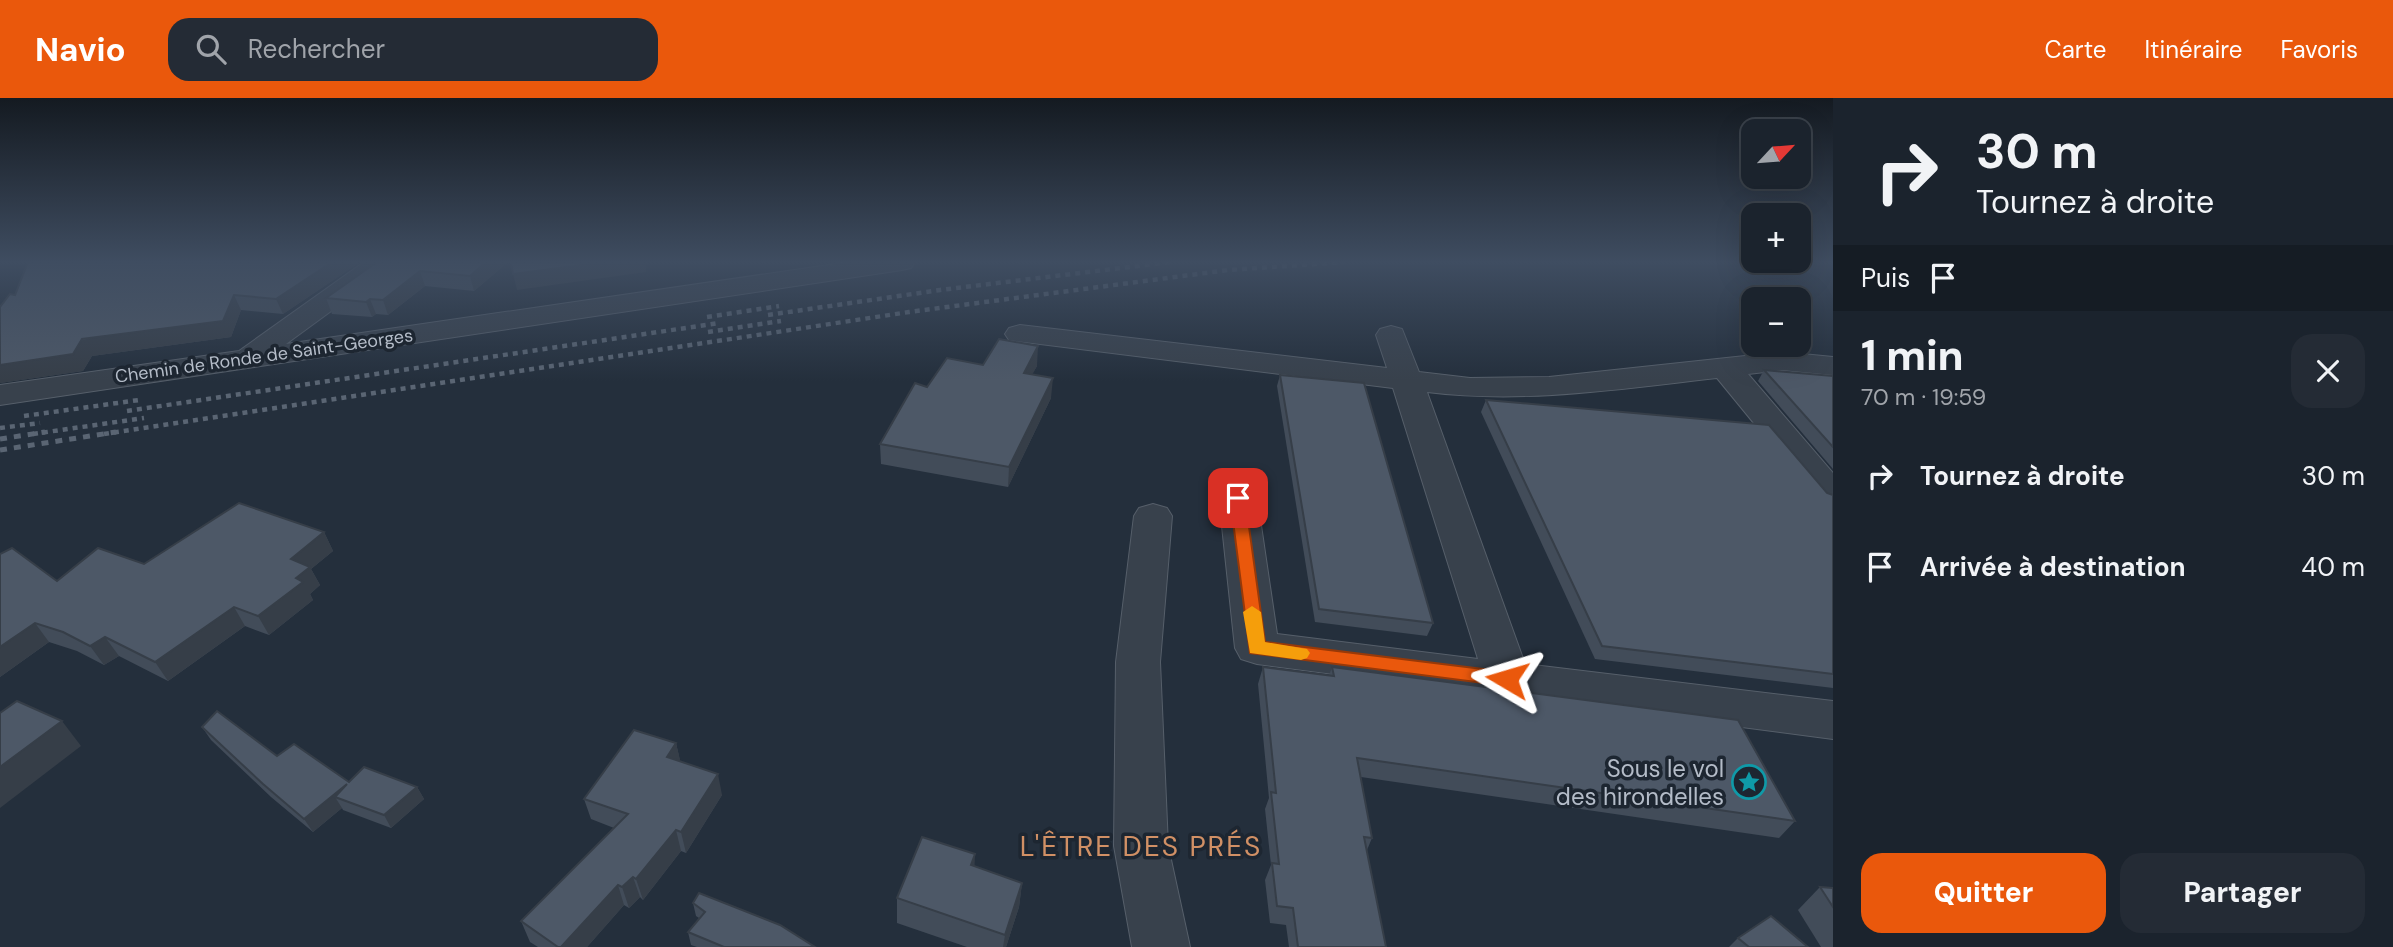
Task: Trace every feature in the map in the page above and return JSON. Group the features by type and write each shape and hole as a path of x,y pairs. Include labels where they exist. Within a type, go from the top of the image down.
{"street":[{"path":"246,358 325,302"},
{"name":"Chemin de Ronde de Saint-Georges","path":"0,395 631,302"},
{"path":"1020,334 1470,388 1549,387 1782,361 1833,366"},
{"path":"1391,335 1507,679"},
{"path":"1726,368 1833,496"},
{"path":"1238,498 1257,648 1833,720"},
{"path":"1153,516 1138,663 1141,846 1161,947"}],"building":[{"path":"4,302 231,302 223,321 82,339 73,354 0,365 0,307"},
{"path":"999,339 1038,346 1024,373 1053,378 1009,467 880,444 915,383 927,387 947,358 983,365"},
{"path":"1764,370 1833,376 1833,447"},
{"path":"1280,375 1364,383 1433,623 1319,609"},
{"path":"1486,400 1769,425 1827,493 1833,495 1833,674 1602,646"},
{"path":"239,503 324,532 291,559 310,567 296,578 303,582 258,616 234,607 155,662 105,637 90,646 63,632 35,623 0,647 0,554 12,548 57,581 98,548 144,564"},
{"path":"1263,667 1334,676 1332,667 1738,720 1795,821 1357,758 1372,838 1364,837 1386,947 1298,947 1293,908 1277,906 1272,863 1279,864 1271,792 1276,793"},
{"path":"17,701 62,721 0,767 0,713"},
{"path":"217,711 277,756 294,744 349,782 364,767 417,787 384,815 335,797 347,784 304,819 202,727"},
{"path":"634,730 676,743 667,757 718,774 681,832 676,830 636,879 633,877 622,887 618,885 561,947 558,947 521,921 628,814 584,799"},
{"path":"922,837 975,854 971,865 1022,883 1005,935 897,898"},
{"path":"1820,887 1833,888 1833,907"},
{"path":"699,893 780,925 815,947 724,947 688,932 705,912 693,903"},
{"path":"1771,916 1808,947 1749,947 1738,938"}],"railway":[{"path":"768,315 860,302"},
{"path":"104,434 988,302"},
{"path":"707,317 779,306"},
{"path":"708,332 781,321"},
{"path":"127,411 719,323"},
{"path":"24,416 139,400"},
{"path":"33,434 144,418"},
{"path":"0,428 40,423"},
{"path":"0,439 45,432"},
{"path":"0,450 116,432"}],"slow traffic":[{"path":"1252,612 1257,648 1301,653"}],"place":[{"name":"Sous le vol des hirondelles","path":"1749,782"}],"district":[{"name":"L'ÊTRE DES PRÉS","path":"1141,846"}],"route":[{"path":"1238,498 1257,648 1507,679"}]}
